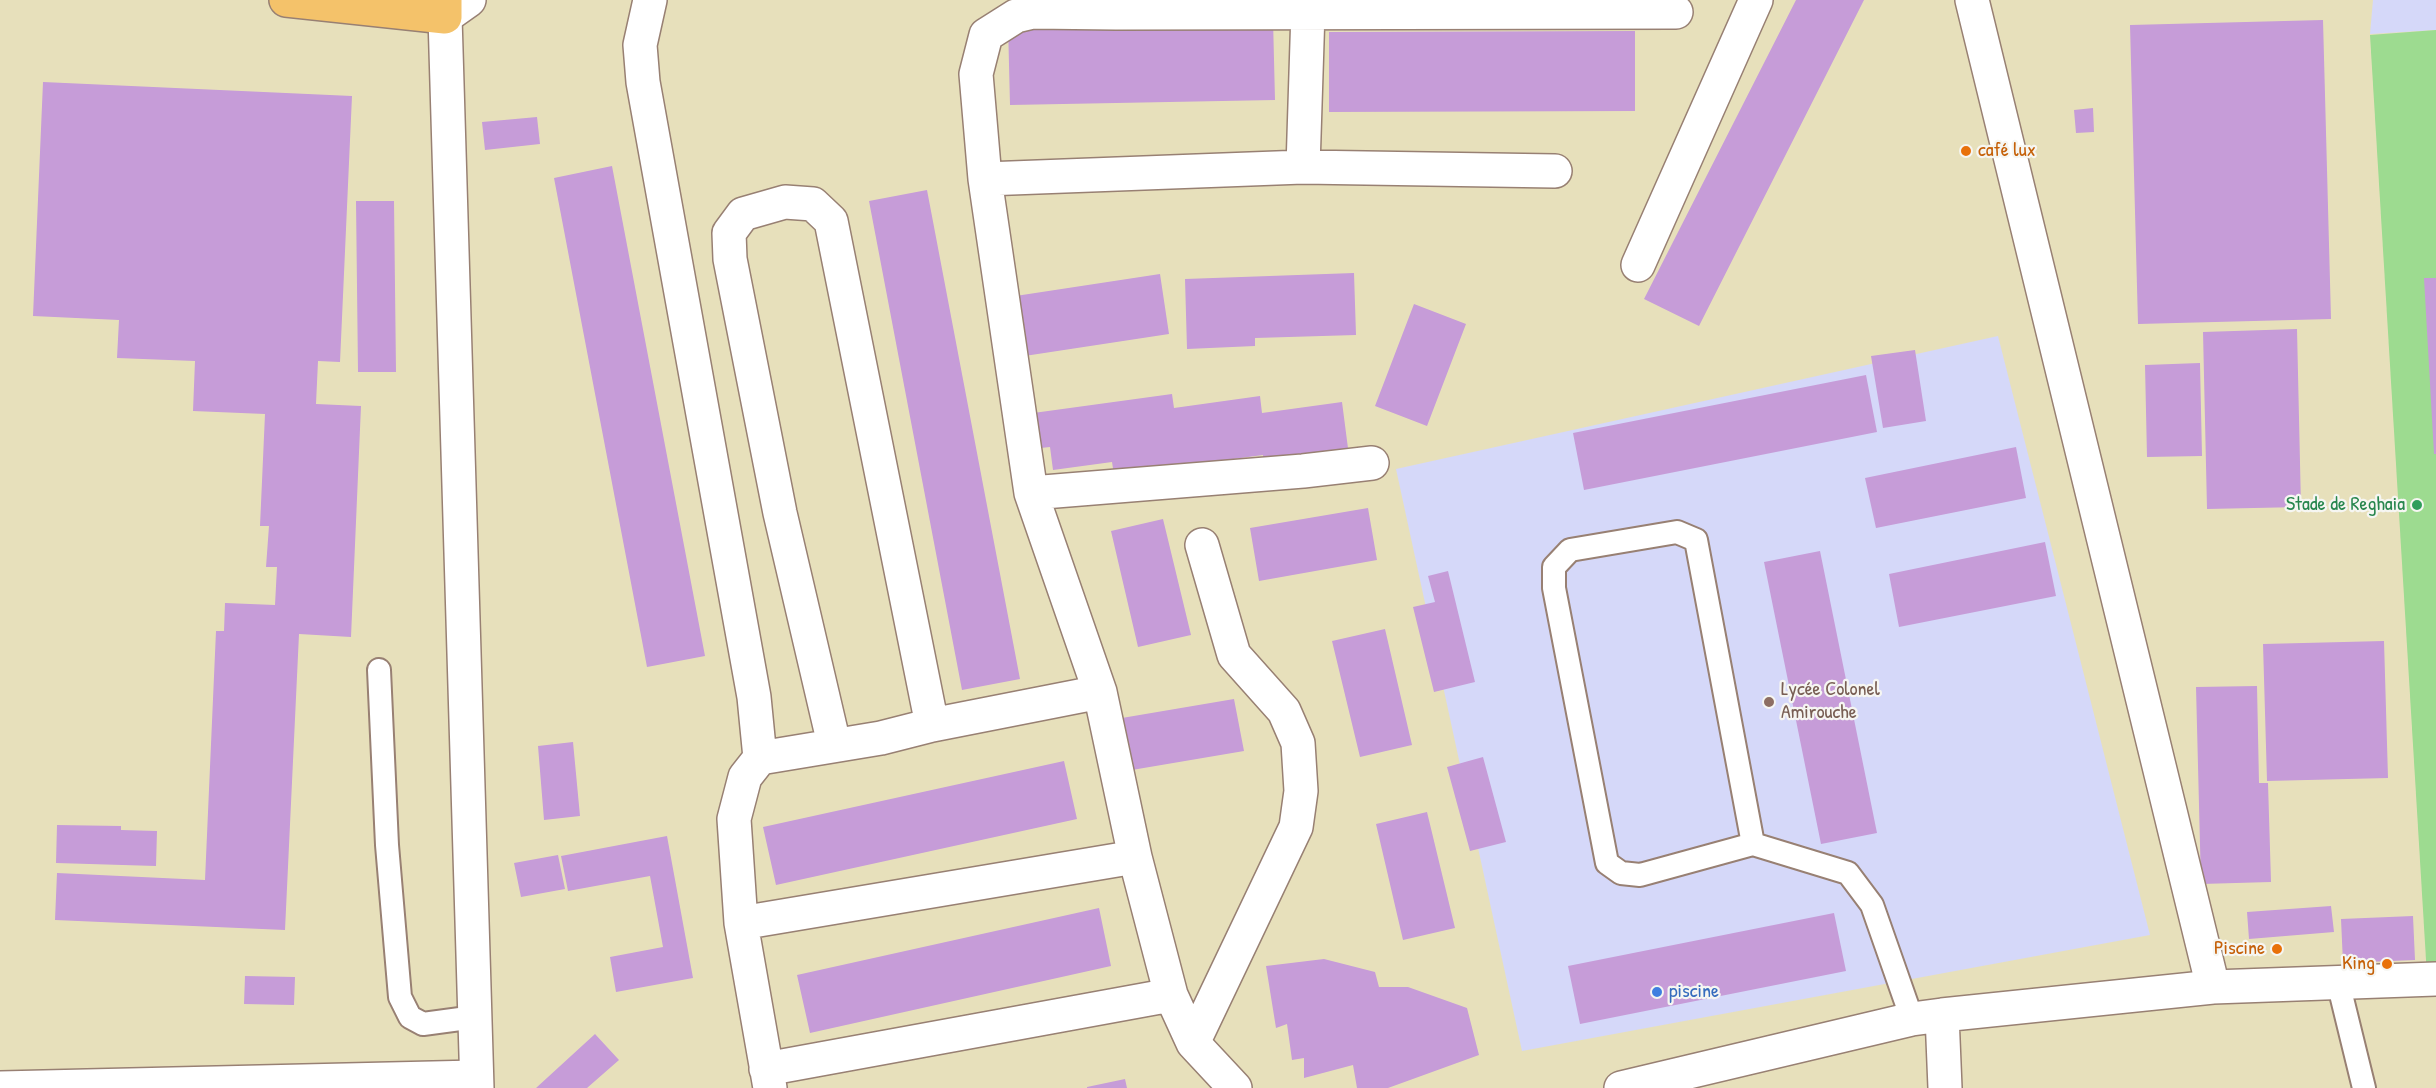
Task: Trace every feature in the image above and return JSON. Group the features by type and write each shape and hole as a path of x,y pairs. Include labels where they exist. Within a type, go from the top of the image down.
{"highway":[{"path":"286,0 453,6"}],"street":[{"path":"1638,265 1756,0"},
{"path":"1972,0 2213,987"},
{"path":"643,1 640,45 643,82 754,697 760,758"},
{"path":"0,1088 477,1083 453,6"},
{"path":"1235,1088 1193,1043 1171,995 1135,857 1100,692 1031,493 985,179 976,74 986,35 1016,16 1033,12 1119,7 1308,10 1443,7 1676,12"},
{"path":"1303,167 1308,10"},
{"path":"985,179 1303,167 1555,171"},
{"path":"834,744 780,513 730,259 729,233 742,214 785,202 813,204 831,221 932,725"},
{"path":"1031,493 1303,471 1372,462"},
{"path":"1193,1043 1296,827 1301,791 1298,743 1284,711 1234,655 1202,545"},
{"path":"1100,692 932,725 881,738 760,758 745,777 734,819 741,923 768,1078 1171,995"},
{"path":"741,923 1135,857"},
{"path":"1622,1088 1927,1017 2213,987 2436,979"},
{"path":"1927,1017 1946,1088"}],"lane":[{"path":"1753,844 1696,540 1677,532 1570,550 1554,567 1554,588 1607,863 1621,873 1640,875 1753,844 1848,873 1872,905 1927,1017"},
{"path":"379,670 387,845 400,997 410,1017 423,1024 475,1017"},
{"path":"2338,982 2364,1088"}],"shaded area":[{"path":"2373,0 2436,0 2436,30 2370,34"},
{"name":"Lycée Colonel Amirouche","path":"1998,336 2150,935 1522,1051 1396,469"}],"green space":[{"name":"Stade de Reghaia","path":"2436,30 2436,975 2427,976 2370,35"}],"building":[{"path":"1796,0 1864,0 1699,326 1644,299"},
{"path":"1273,19 1275,100 1010,105 1008,24"},
{"path":"2323,20 2331,319 2138,324 2130,25"},
{"path":"1635,31 1635,111 1329,112 1329,32"},
{"path":"43,82 352,96 340,362 318,361 316,404 361,406 351,637 299,634 285,930 55,920 57,873 205,880 216,631 224,631 225,603 275,605 277,567 266,567 269,526 260,526 265,414 193,411 195,361 117,358 119,320 33,316"},
{"path":"2093,108 2094,132 2076,133 2074,110"},
{"path":"537,117 540,144 485,150 482,122"},
{"path":"612,166 705,656 647,667 554,178"},
{"path":"927,190 1020,679 962,690 869,201"},
{"path":"356,201 394,201 396,372 358,372"},
{"path":"1354,273 1356,335 1255,338 1255,346 1187,349 1185,279"},
{"path":"1160,274 1169,334 1018,357 1009,297"},
{"path":"2424,278 2436,278 2436,454 2434,454"},
{"path":"1414,304 1466,324 1427,426 1375,406"},
{"path":"2297,329 2301,507 2207,509 2203,332"},
{"path":"1915,350 1926,421 1883,428 1871,356"},
{"path":"2200,363 2202,456 2147,457 2145,365"},
{"path":"1866,375 1877,432 1584,490 1573,433"},
{"path":"1172,394 1174,408 1260,396 1262,413 1342,402 1349,456 1264,467 1263,455 1114,475 1112,462 1053,470 1050,447 1031,449 1026,414"},
{"path":"2016,447 2026,498 1876,528 1865,478"},
{"path":"1368,508 1377,560 1259,581 1250,528"},
{"path":"1163,519 1191,635 1138,647 1111,531"},
{"path":"2045,542 2056,596 1899,627 1889,574"},
{"path":"1820,551 1877,833 1821,844 1764,562"},
{"path":"1448,571 1475,682 1434,692 1413,607 1435,602 1428,576"},
{"path":"1385,629 1412,745 1360,757 1332,641"},
{"path":"2384,641 2388,778 2267,781 2263,644"},
{"path":"2257,686 2259,783 2268,783 2271,882 2201,884 2196,687"},
{"path":"1234,699 1244,751 1126,771 1116,719"},
{"path":"573,742 580,816 544,820 538,746"},
{"path":"1483,757 1506,842 1470,851 1447,767"},
{"path":"1064,761 1077,819 776,885 763,827"},
{"path":"1427,812 1455,928 1403,940 1376,824"},
{"path":"57,825 121,826 121,830 157,831 156,866 56,863"},
{"path":"667,836 693,978 616,992 610,957 663,947 650,876 568,891 561,856"},
{"path":"558,855 565,889 521,897 514,863"},
{"path":"2331,906 2334,932 2249,939 2247,912"},
{"path":"1099,908 1111,966 810,1033 797,975"},
{"path":"1834,913 1846,971 1580,1024 1568,966"},
{"path":"2413,916 2415,960 2343,963 2341,919"},
{"path":"1324,959 1375,972 1379,987 1408,987 1467,1008 1479,1055 1388,1088 1357,1088 1353,1065 1304,1078 1304,1058 1292,1060 1287,1024 1276,1028 1266,966"},
{"path":"245,976 295,977 294,1005 244,1004"},
{"path":"595,1034 619,1060 587,1088 536,1088"},
{"path":"1125,1079 1127,1088 1087,1088 1087,1087"}],"place":[{"name":"café lux","path":"1966,151"},
{"name":"Stade de Reghaia","path":"2417,505"},
{"name":"Lycée Colonel Amirouche","path":"1769,702"},
{"name":"Piscine","path":"2277,949"},
{"name":"King","path":"2387,964"},
{"name":"piscine","path":"1657,992"}]}
